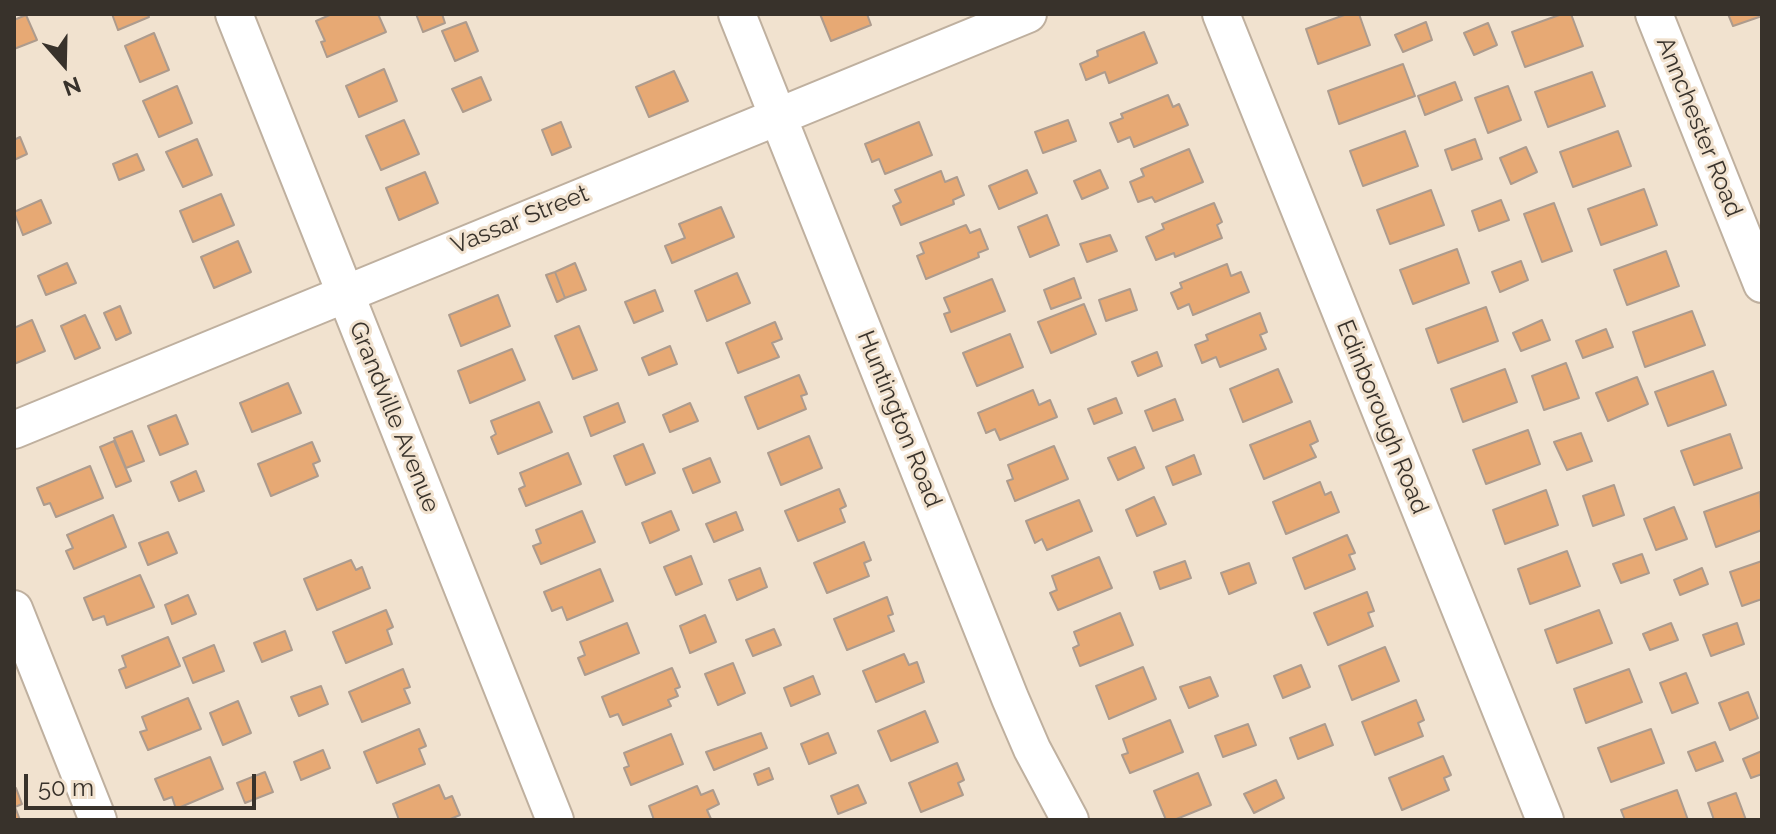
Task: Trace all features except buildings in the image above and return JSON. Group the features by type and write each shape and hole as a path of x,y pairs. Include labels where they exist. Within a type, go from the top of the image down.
{"street":[{"name":"Grandville Avenue","path":"234,14 555,820"},
{"name":"Huntington Road","path":"737,14 1010,698 1032,749 1070,820"},
{"name":"Vassar Street","path":"14,430 1028,14"},
{"name":"Edinborough Road","path":"1221,14 1545,820"},
{"name":"Annchester Road","path":"1654,14 1762,284"},
{"path":"14,609 98,820"}]}
